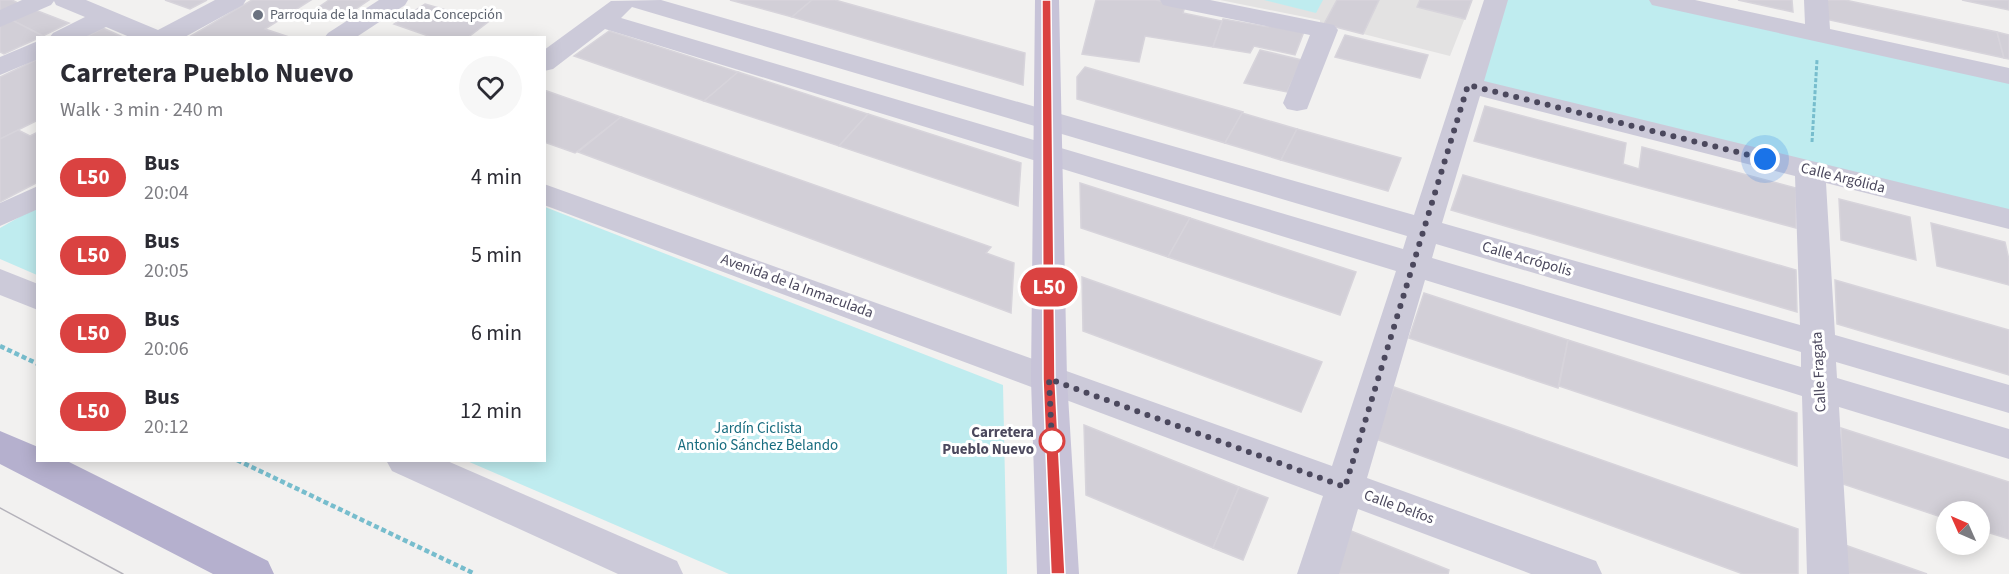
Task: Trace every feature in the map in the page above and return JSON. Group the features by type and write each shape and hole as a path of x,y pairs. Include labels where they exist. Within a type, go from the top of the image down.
{"main road":[{"path":"20,450 36,459"},
{"path":"43,462 253,574"}],"street":[{"path":"0,19 42,0"},
{"path":"65,0 149,36"},
{"path":"168,36 234,0"},
{"path":"340,36 396,0"},
{"path":"546,62 628,0"},
{"name":"Calle Acrópolis","path":"634,0 2009,399"},
{"path":"1047,0 1049,379 1058,574"},
{"path":"1172,0 1324,30 1297,103"},
{"path":"1318,574 1496,0"},
{"path":"1661,0 2009,76"},
{"path":"1816,0 1818,34"},
{"path":"66,36 105,17"},
{"path":"602,20 2009,444"},
{"path":"0,67 36,50"},
{"name":"Calle Argólida","path":"1468,85 2009,219"},
{"name":"Calle Fragata","path":"1810,170 1828,574"},
{"name":"Avenida de la Inmaculada","path":"546,195 1049,379"},
{"path":"0,216 36,197"},
{"path":"0,281 36,297"},
{"name":"Calle Delfos","path":"1049,379 1581,574"},
{"path":"410,462 662,574"}],"path":[{"path":"1810,170 1818,34"},
{"path":"0,346 36,363"},
{"path":"241,462 475,574"}],"shaded area":[{"path":"1220,0 1472,0 1450,56 1320,23 1320,20"}],"green space":[{"path":"1264,0 1323,0 1316,13"},
{"path":"1496,0 1661,0 2009,76 2009,219 1468,85"},
{"name":"Jardín Ciclista Antonio Sánchez Belando","path":"546,207 1003,385 1007,574 729,574 469,462 546,462"},
{"path":"36,208 36,275 0,259 0,228"}],"building":[{"path":"0,0 12,0 20,4 0,13"},
{"path":"165,0 207,0 190,9"},
{"name":"Parroquia de la Inmaculada Concepción","path":"252,0 311,0 265,29 286,36 191,36"},
{"path":"329,0 369,0 347,15 319,7"},
{"path":"730,0 812,0 792,17"},
{"path":"812,0 835,0 1025,53 1023,85 792,17"},
{"path":"1096,0 1156,0 1185,6 1183,13 1222,21 1213,47 1145,36 1139,62 1082,54"},
{"path":"1337,0 1379,0 1363,34 1324,24"},
{"path":"1420,0 1472,0 1465,19 1417,7"},
{"path":"1738,0 1792,0 1793,12"},
{"path":"1824,0 1845,0 1997,32 2004,58 1825,19"},
{"path":"1962,0 2009,0 2009,10"},
{"path":"425,4 488,22 470,36 428,36 394,24"},
{"path":"30,8 69,23 43,36 8,18"},
{"path":"8,18 43,36 36,36 36,39 4,54 0,52 0,22"},
{"path":"1223,19 1268,27 1269,21 1305,29 1295,55 1254,46 1250,53 1213,47"},
{"path":"103,28 121,36 88,36"},
{"path":"609,31 738,72 704,101 574,56"},
{"path":"1997,32 2009,35 2009,59 2004,58"},
{"path":"1345,35 1428,55 1420,78 1335,57"},
{"path":"1260,50 1302,60 1287,92 1244,83"},
{"path":"36,60 36,121 0,139 0,77"},
{"path":"1085,67 1243,112 1225,143 1077,99 1077,77"},
{"path":"738,72 868,114 839,146 704,101"},
{"path":"546,91 621,117 575,153 546,143"},
{"path":"1485,106 1626,143 1623,164 1639,169 1642,147 1796,188 1796,228 1474,141"},
{"path":"1242,113 1297,129 1281,160 1225,143"},
{"path":"868,114 1021,163 1018,206 839,146"},
{"path":"621,117 991,247 986,253 1014,263 1011,313 578,152"},
{"path":"1297,129 1401,158 1388,191 1281,160"},
{"path":"18,130 30,136 36,133 36,183 0,202 0,139"},
{"path":"1463,175 1796,270 1797,312 1451,210"},
{"path":"1080,183 1190,218 1168,257 1081,228"},
{"path":"1839,199 1910,217 1916,260 1841,240"},
{"path":"1190,218 1356,272 1340,315 1168,257"},
{"path":"1931,223 2005,242 2009,260 2009,285 1937,266"},
{"path":"1082,277 1322,362 1301,412 1083,331"},
{"path":"1835,280 2009,330 2009,375 1837,324"},
{"path":"1424,293 1568,340 1558,388 1409,338"},
{"path":"1568,340 1797,413 1797,466 1559,386"},
{"path":"1394,387 1798,529 1798,574 1743,574 1376,439"},
{"path":"1084,425 1239,487 1213,548 1086,495"},
{"path":"1841,428 2009,482 2009,539 1990,533 1990,501 1936,501 1936,515 1843,484"},
{"path":"1239,487 1268,498 1243,560 1213,548"},
{"path":"1346,529 1449,570 1448,574 1332,574"},
{"path":"1845,545 1927,574 1846,574"}],"tram line":[{"path":"0,508 123,574"}],"bus line":[{"name":"L50","path":"1047,0 1049,379 1058,574"}],"place":[{"name":"Parroquia de la Inmaculada Concepción","path":"258,15"},
{"name":"Carretera Pueblo Nuevo","path":"1052,441"}],"route":[{"path":"1052,441 1052,444 1049,379 1345,487 1468,85 1765,159"}]}
